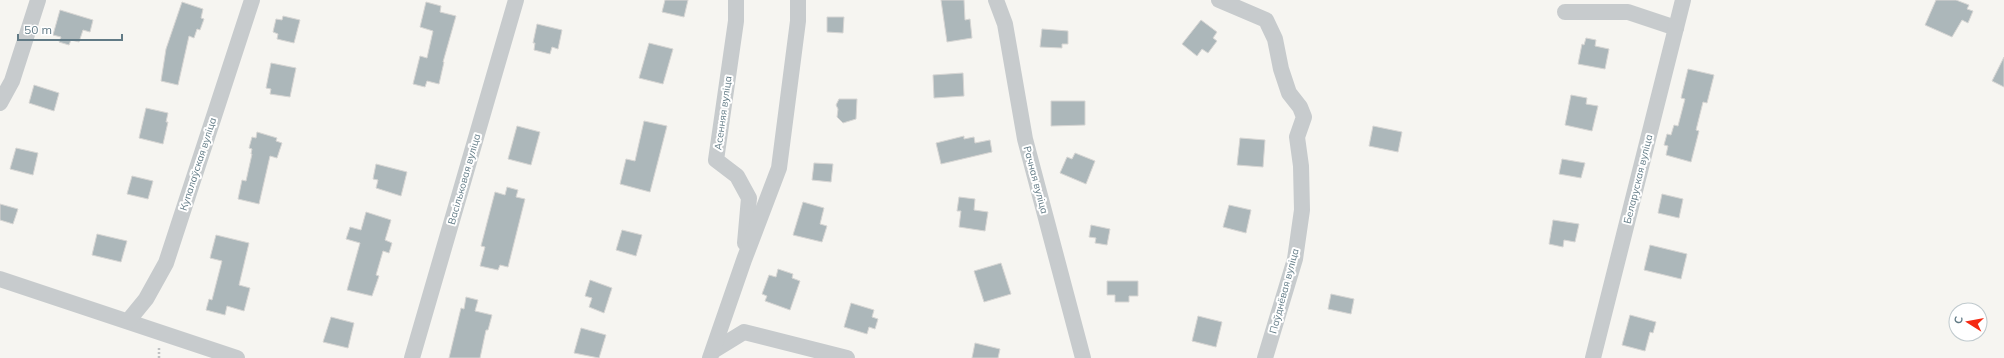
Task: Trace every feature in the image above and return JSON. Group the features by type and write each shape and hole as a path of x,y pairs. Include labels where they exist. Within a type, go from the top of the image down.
{"street":[{"path":"0,103 12,81 38,0"},
{"name":"Купалаўская вуліца","path":"128,321 146,299 166,263 252,0"},
{"name":"Васільковая вуліца","path":"412,358 516,0"},
{"name":"Асенняя вуліца","path":"736,0 736,21 716,160 737,176 748,198 744,260"},
{"name":"Асенняя вуліца","path":"711,355 778,168 798,21 798,0"},
{"name":"Рачная вуліца","path":"996,0 1005,24 1025,138 1082,358"},
{"name":"Паўднёвая вуліца","path":"1219,0 1266,20 1275,39 1281,69 1289,93 1300,107 1304,117 1297,137 1301,166 1302,210 1295,259 1265,358"},
{"name":"Беларуская вуліца","path":"1593,358 1670,27 1683,0"},
{"path":"1565,12 1628,12 1670,27"},
{"path":"0,280 237,358"},
{"path":"711,355 744,332 847,358"}],"building":[{"path":"665,0 688,0 684,17 662,12"},
{"path":"941,0 964,0 965,20 970,19 972,38 947,42"},
{"path":"1936,0 1956,0 1969,5 1967,9 1973,11 1968,23 1962,20 1952,37 1925,25"},
{"path":"182,2 203,9 201,18 204,19 200,30 197,29 194,38 189,36 178,85 161,81 166,49"},
{"path":"426,2 441,6 440,12 456,16 443,62 439,84 427,81 425,87 413,84 420,56 427,58 433,31 420,27"},
{"path":"60,10 93,20 90,32 83,30 79,42 71,40 69,45 59,42 61,37 53,35"},
{"path":"283,16 300,20 294,43 277,39 278,34 273,32 276,19 282,20"},
{"path":"827,17 844,17 843,33 827,32"},
{"path":"1201,20 1217,32 1213,38 1217,41 1208,53 1202,49 1197,56 1182,44"},
{"path":"537,24 562,30 558,49 552,47 550,54 534,50 535,43 533,43"},
{"path":"1042,29 1068,31 1068,44 1062,44 1062,48 1040,47"},
{"path":"1586,38 1596,40 1595,46 1609,49 1605,69 1578,64 1582,44 1584,45"},
{"path":"649,43 673,49 663,84 639,78"},
{"path":"2004,57 2004,87 1992,81"},
{"path":"271,63 296,68 290,97 270,94 271,89 266,88"},
{"path":"1688,69 1714,75 1707,103 1703,102 1696,130 1699,131 1691,162 1666,155 1668,146 1664,145 1667,134 1671,135 1674,125 1678,126 1685,99 1681,98"},
{"path":"963,73 964,96 934,98 933,75"},
{"path":"34,85 59,93 54,111 29,103"},
{"path":"1571,95 1587,98 1586,104 1598,106 1592,131 1565,125"},
{"path":"839,99 857,99 856,119 843,123 837,117 838,109 836,105"},
{"path":"1051,101 1085,101 1085,125 1051,126"},
{"path":"146,108 168,113 166,122 168,122 163,144 139,138"},
{"path":"644,121 667,126 650,192 620,184 626,159 635,161"},
{"path":"517,126 540,132 531,165 508,159"},
{"path":"1373,126 1402,132 1398,152 1369,146"},
{"path":"257,132 277,138 276,141 282,143 277,158 270,156 259,204 238,199 242,180 246,181 252,154 252,149 249,148 252,137 256,138"},
{"path":"964,136 964,139 974,137 975,143 990,140 992,152 941,164 936,143"},
{"path":"1240,138 1265,140 1263,167 1237,165"},
{"path":"16,148 38,153 33,175 10,169"},
{"path":"1075,153 1095,161 1086,184 1060,173 1067,157 1072,159"},
{"path":"1562,159 1585,163 1581,178 1559,174"},
{"path":"814,163 833,164 831,182 812,180"},
{"path":"376,164 407,172 401,196 376,188 378,180 373,179"},
{"path":"132,176 153,181 148,199 127,194"},
{"path":"507,187 518,190 516,197 525,199 508,267 500,265 498,270 480,266 485,247 481,246 495,192 505,195"},
{"path":"1662,194 1683,199 1679,218 1658,213"},
{"path":"959,197 975,199 974,210 988,212 985,231 959,227 961,211 957,211"},
{"path":"803,202 824,208 820,224 827,226 822,242 793,235"},
{"path":"0,204 18,209 13,224 0,220"},
{"path":"1229,205 1251,210 1246,233 1223,227"},
{"path":"366,212 391,220 385,240 392,243 389,253 383,251 376,275 379,276 372,296 347,290 360,243 346,239 350,227 361,230"},
{"path":"1553,220 1579,224 1575,242 1564,240 1563,247 1549,244"},
{"path":"1091,225 1110,229 1107,245 1095,243 1096,238 1089,237"},
{"path":"622,230 642,235 636,256 616,250"},
{"path":"97,234 127,241 121,262 92,255"},
{"path":"216,235 249,243 239,285 250,288 244,311 227,306 225,315 206,310 209,299 212,300 222,261 210,258"},
{"path":"1650,245 1687,254 1681,279 1644,270"},
{"path":"1001,263 1011,294 984,302 974,271"},
{"path":"778,269 793,274 792,278 800,281 790,310 765,301 767,296 762,294 769,275 776,277"},
{"path":"590,280 612,288 604,313 589,307 592,298 585,296"},
{"path":"1107,281 1138,281 1138,296 1129,296 1129,302 1115,302 1115,295 1107,295"},
{"path":"1331,294 1354,299 1351,314 1328,309"},
{"path":"466,297 478,300 475,311 492,315 488,330 486,330 480,358 449,358 461,308 464,309"},
{"path":"851,303 874,310 872,317 878,319 875,329 869,327 867,334 844,327"},
{"path":"1630,315 1656,322 1653,333 1650,332 1645,351 1622,345"},
{"path":"1198,316 1222,322 1216,347 1192,341"},
{"path":"331,317 354,323 348,348 323,342"},
{"path":"581,328 606,335 599,358 574,353"},
{"path":"975,343 1000,349 998,358 972,358"}]}
